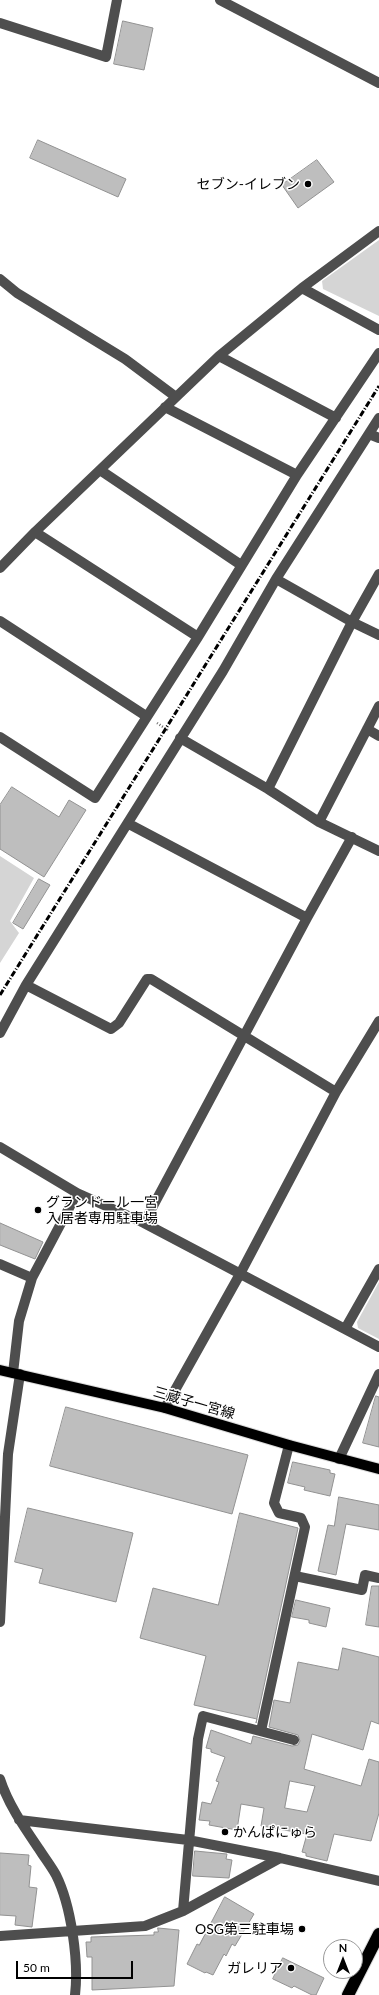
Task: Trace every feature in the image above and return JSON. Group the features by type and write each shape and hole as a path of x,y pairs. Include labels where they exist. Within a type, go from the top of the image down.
{"highway":[{"path":"348,1995 379,1934"}],"main road":[{"name":"三蔵子一宮線","path":"0,1370 165,1408 289,1445 379,1469"}],"street":[{"path":"0,22 106,57 117,0"},
{"path":"220,0 379,83"},
{"path":"0,568 35,532 219,356 302,288 379,231"},
{"path":"0,279 18,293 125,358 176,397"},
{"path":"302,288 379,330"},
{"path":"0,737 95,798 146,716 198,637 297,475 379,353"},
{"path":"219,356 336,418"},
{"path":"166,407 297,475"},
{"path":"0,1033 26,985 129,824 180,738 223,671 276,579 379,418"},
{"path":"369,434 379,438"},
{"path":"100,470 242,565"},
{"path":"35,532 198,637"},
{"path":"268,789 352,622 379,574"},
{"path":"276,579 352,622 379,635"},
{"path":"0,620 146,716"},
{"path":"319,822 379,706"},
{"path":"367,729 379,736"},
{"path":"180,738 268,789 319,822 379,851"},
{"path":"129,824 307,918"},
{"path":"144,1224 307,918 352,838"},
{"path":"26,985 111,1029 119,1023 147,979 151,979 336,1092"},
{"path":"165,1408 240,1274 336,1092 379,1021"},
{"path":"0,1147 77,1193 144,1224 379,1347"},
{"path":"0,1622 8,1454 17,1374 19,1321 32,1278 77,1193"},
{"path":"0,1264 32,1278"},
{"path":"345,1329 379,1269"},
{"path":"339,1458 379,1374"},
{"path":"261,1731 305,1527 301,1518 279,1513 274,1503 289,1445"},
{"path":"295,1576 362,1590 365,1575 379,1578"},
{"path":"183,1911 198,1739 203,1716 294,1740"},
{"path":"0,1779 19,1820 55,1874 64,1895 72,1930 76,1985 75,1995"},
{"path":"19,1820 188,1840 280,1858 379,1881"},
{"path":"0,1936 145,1926 183,1911 280,1858"}],"path":[{"path":"146,716 180,738"}],"shaded area":[{"path":"379,240 379,316 323,289 322,281"},
{"path":"0,856 34,878 10,921 19,933 0,963"},
{"path":"379,1282 379,1339 358,1328 357,1322"}],"building":[{"path":"123,21 153,28 144,70 114,64"},
{"path":"38,140 126,179 118,197 30,158"},
{"name":"セブン-イレブン","path":"317,160 334,182 298,208 282,185"},
{"path":"12,787 59,817 69,800 86,810 44,877 0,849 0,805"},
{"path":"39,879 50,885 23,929 13,923"},
{"path":"0,1223 43,1242 35,1259 0,1245"},
{"path":"376,1396 379,1397 379,1447 363,1443"},
{"path":"66,1407 248,1455 232,1514 50,1466"},
{"path":"293,1462 330,1470 330,1473 335,1474 330,1496 304,1490 305,1487 288,1483"},
{"path":"339,1497 379,1505 379,1530 346,1524 336,1575 318,1571 328,1525 334,1526"},
{"path":"28,1508 133,1533 116,1602 39,1583 43,1569 15,1562"},
{"path":"240,1513 298,1528 257,1719 194,1705 206,1656 140,1638 153,1588 218,1605"},
{"path":"372,1586 379,1586 379,1627 366,1625"},
{"path":"296,1600 330,1608 326,1627 309,1623 309,1620 292,1617"},
{"path":"343,1648 379,1657 379,1724 371,1721 363,1750 312,1734 304,1769 361,1786 369,1759 379,1762 379,1813 371,1841 334,1834 327,1861 306,1856 306,1853 302,1852 307,1834 261,1826 264,1808 241,1804 237,1830 209,1825 210,1821 199,1820 202,1802 211,1804 219,1782 216,1781 225,1757 211,1752 211,1749 206,1748 211,1730 251,1744 253,1736 292,1746 298,1745 300,1741 298,1735 269,1727 274,1700 290,1703 298,1662 338,1670","holes":["290,1781 315,1786 307,1812 285,1808"]},
{"path":"195,1851 227,1854 226,1859 232,1860 229,1878 193,1876"},
{"path":"0,1853 29,1855 28,1865 31,1866 29,1887 37,1888 32,1927 15,1925 16,1916 0,1915"},
{"path":"225,1897 254,1914 235,1946 232,1944 226,1956 224,1954 213,1975 206,1972 205,1973 187,1964"},
{"path":"158,1928 179,1930 174,1986 92,1990 92,1957 87,1957 86,1942 91,1942 91,1937 154,1935 154,1932 158,1932"},
{"name":"ガレリア","path":"283,1958 324,1979 316,1995 312,1995 294,1986 292,1988 273,1979"}],"railway":[{"path":"0,995 379,386"}],"place":[{"name":"セブン-イレブン","path":"308,184"},
{"name":"グランドール一宮 入居者専用駐車場","path":"38,1210"},
{"name":"かんぱにゅら","path":"225,1832"},
{"name":"OSG第三駐車場","path":"302,1929"},
{"name":"ガレリア","path":"291,1968"}]}
